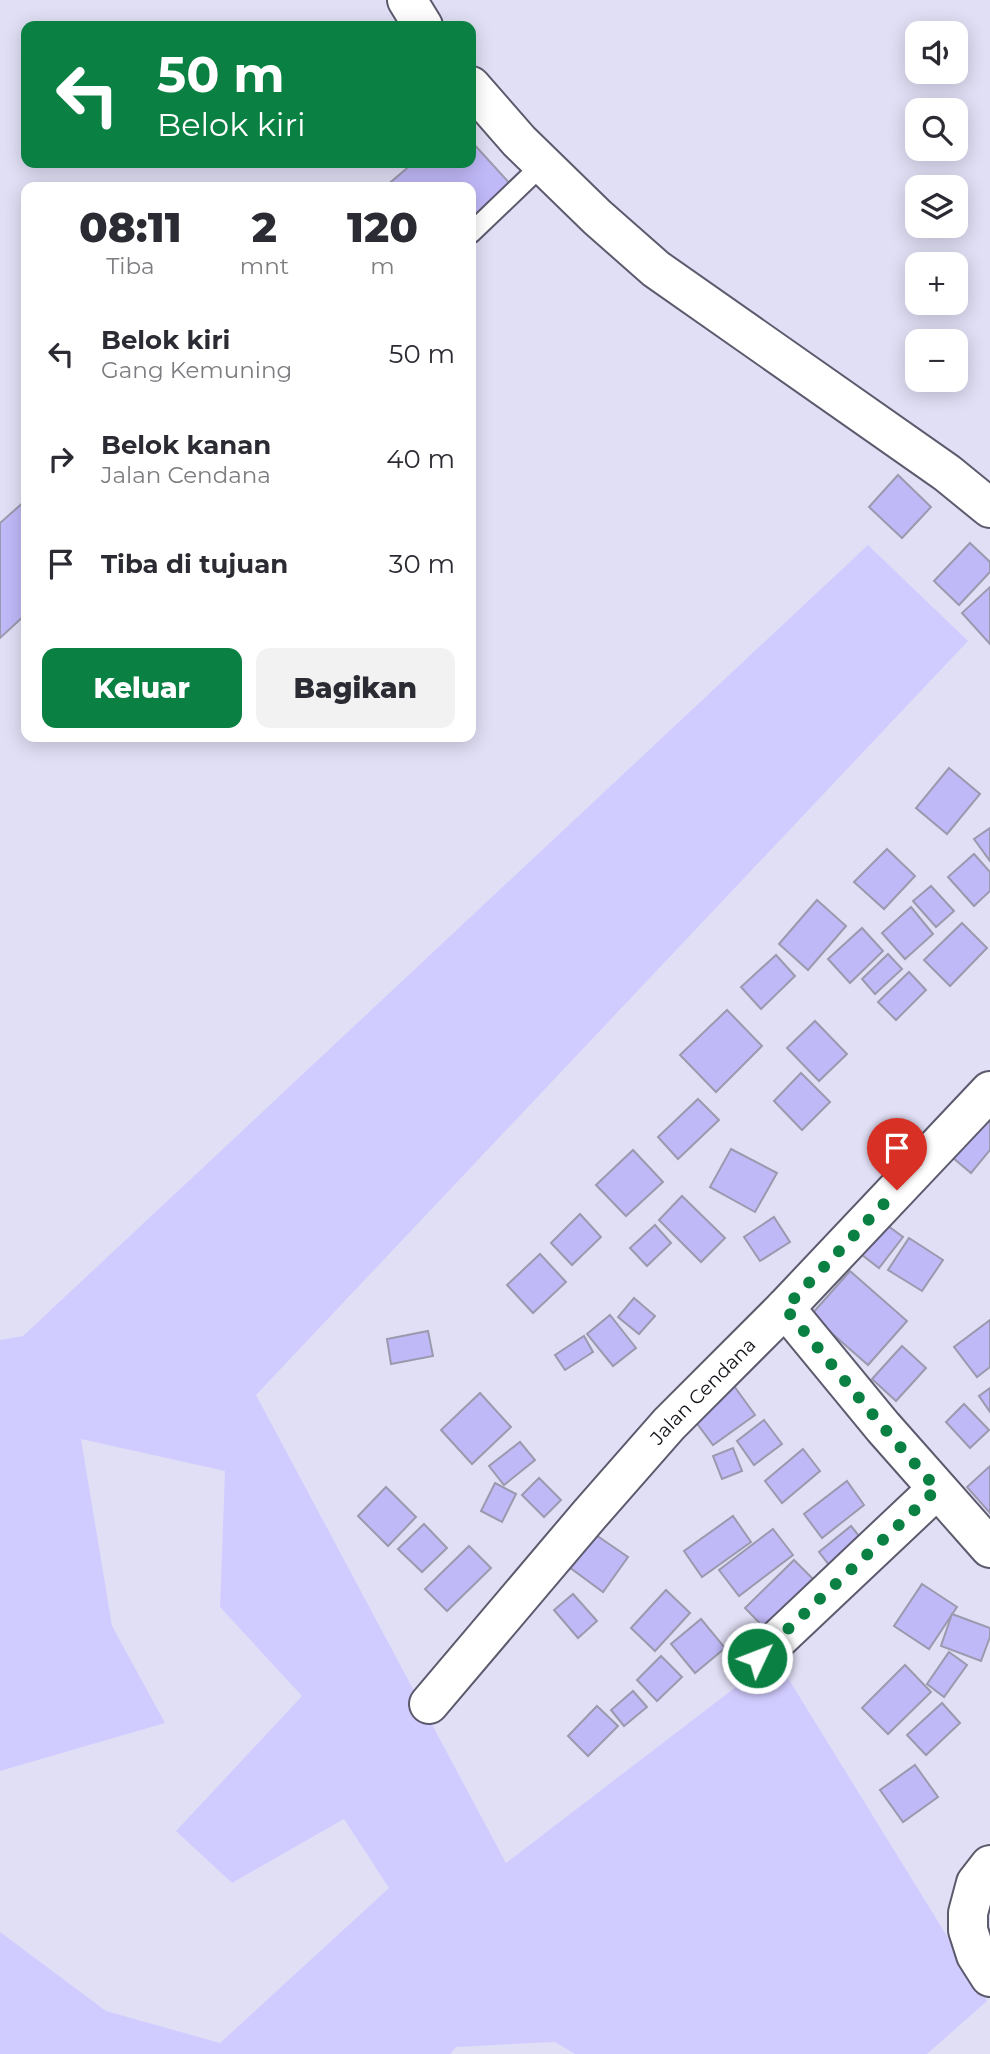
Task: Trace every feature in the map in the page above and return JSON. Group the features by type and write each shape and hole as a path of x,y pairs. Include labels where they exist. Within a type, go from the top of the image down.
{"street":[{"path":"407,0 421,21"},
{"path":"476,92 519,141 597,217 656,269 947,472 990,508"},
{"name":"Jalan Cendana","path":"429,1704 669,1424 785,1308 990,1091"},
{"path":"785,1308 883,1427 990,1548"},
{"path":"757,1658 937,1489"},
{"path":"990,1865 976,1883 968,1913 968,1930 976,1955 990,1978"}],"lane":[{"path":"476,228 543,164"}],"shaded area":[{"path":"868,545 968,641 256,1395 506,1863 775,1657 987,2001 927,2054 575,2054 555,2042 456,2047 450,2054 0,2054 0,1932 106,2011 220,2043 389,1888 344,1819 232,1883 176,1831 302,1696 220,1607 225,1471 81,1439 112,1626 165,1723 0,1771 0,1340 23,1336"}],"building":[{"path":"476,146 513,187 476,220 476,182 391,182 407,168 476,168"},
{"path":"898,475 931,507 902,538 869,507"},
{"path":"21,504 21,619 0,638 0,523"},
{"path":"970,543 990,562 990,572 959,605 934,581"},
{"path":"990,587 990,644 962,613"},
{"path":"949,768 980,794 947,834 916,808"},
{"path":"990,828 990,861 974,839"},
{"path":"887,849 915,876 884,909 854,882"},
{"path":"974,854 990,872 990,891 974,906 948,877"},
{"path":"931,886 954,911 936,927 913,901"},
{"path":"817,900 846,926 808,970 779,944"},
{"path":"911,907 933,934 905,959 882,933"},
{"path":"962,923 987,948 950,986 924,960"},
{"path":"862,928 883,951 850,983 828,959"},
{"path":"888,954 902,969 875,994 862,979"},
{"path":"776,955 795,976 761,1009 741,987"},
{"path":"909,972 926,990 896,1020 878,1002"},
{"path":"727,1010 762,1046 716,1092 680,1055"},
{"path":"815,1021 847,1054 819,1081 787,1048"},
{"path":"801,1073 830,1102 802,1130 774,1101"},
{"path":"698,1099 719,1120 678,1159 658,1137"},
{"path":"990,1099 990,1150 971,1173 946,1152"},
{"path":"731,1149 777,1173 755,1212 710,1187"},
{"path":"633,1150 663,1182 626,1216 596,1185"},
{"path":"682,1196 725,1238 701,1262 659,1220"},
{"path":"580,1214 601,1237 572,1265 551,1243"},
{"path":"774,1217 790,1242 760,1261 744,1237"},
{"path":"876,1217 903,1237 879,1268 853,1248"},
{"path":"655,1225 671,1243 647,1266 630,1248"},
{"path":"909,1238 943,1260 922,1291 888,1270"},
{"path":"540,1254 566,1282 533,1313 507,1285"},
{"path":"850,1271 907,1321 868,1365 811,1315"},
{"path":"634,1298 655,1316 639,1334 618,1317"},
{"path":"610,1315 636,1348 613,1366 587,1334"},
{"path":"990,1320 990,1367 977,1377 954,1347"},
{"path":"428,1331 433,1356 391,1364 387,1339"},
{"path":"584,1336 593,1352 565,1370 555,1355"},
{"path":"902,1346 926,1368 896,1401 872,1379"},
{"path":"729,1379 755,1415 713,1445 687,1410"},
{"path":"990,1388 990,1412 979,1396"},
{"path":"480,1393 511,1427 472,1464 441,1430"},
{"path":"964,1404 989,1430 970,1448 946,1422"},
{"path":"764,1420 782,1444 754,1465 737,1441"},
{"path":"520,1442 535,1460 504,1485 489,1466"},
{"path":"733,1448 742,1471 722,1479 713,1456"},
{"path":"803,1449 820,1471 782,1503 765,1481"},
{"path":"990,1466 990,1513 967,1487"},
{"path":"539,1478 561,1500 544,1517 522,1495"},
{"path":"847,1481 864,1505 822,1538 804,1514"},
{"path":"495,1483 516,1494 502,1522 481,1511"},
{"path":"386,1487 416,1517 388,1546 358,1516"},
{"path":"733,1516 751,1542 702,1577 684,1551"},
{"path":"424,1524 447,1548 422,1572 398,1549"},
{"path":"851,1526 868,1547 836,1574 819,1552"},
{"path":"773,1529 793,1555 739,1596 719,1570"},
{"path":"593,1533 628,1557 603,1592 569,1567"},
{"path":"469,1546 491,1568 447,1611 425,1589"},
{"path":"794,1560 823,1589 773,1637 745,1608"},
{"path":"922,1584 957,1607 929,1649 894,1626"},
{"path":"666,1590 690,1613 655,1651 631,1628"},
{"path":"573,1594 597,1621 578,1638 554,1610"},
{"path":"952,1614 990,1628 990,1637 981,1661 941,1646"},
{"path":"701,1619 725,1648 695,1673 671,1644"},
{"path":"949,1652 967,1665 944,1697 927,1684"},
{"path":"661,1656 682,1677 657,1701 637,1680"},
{"path":"905,1665 931,1692 888,1734 862,1708"},
{"path":"633,1691 647,1707 624,1726 611,1710"},
{"path":"942,1703 960,1723 926,1755 907,1735"},
{"path":"597,1706 618,1726 588,1756 568,1736"},
{"path":"915,1765 938,1797 903,1822 880,1790"}],"route":[{"path":"757,1658 937,1489 785,1308 897,1190"}]}
